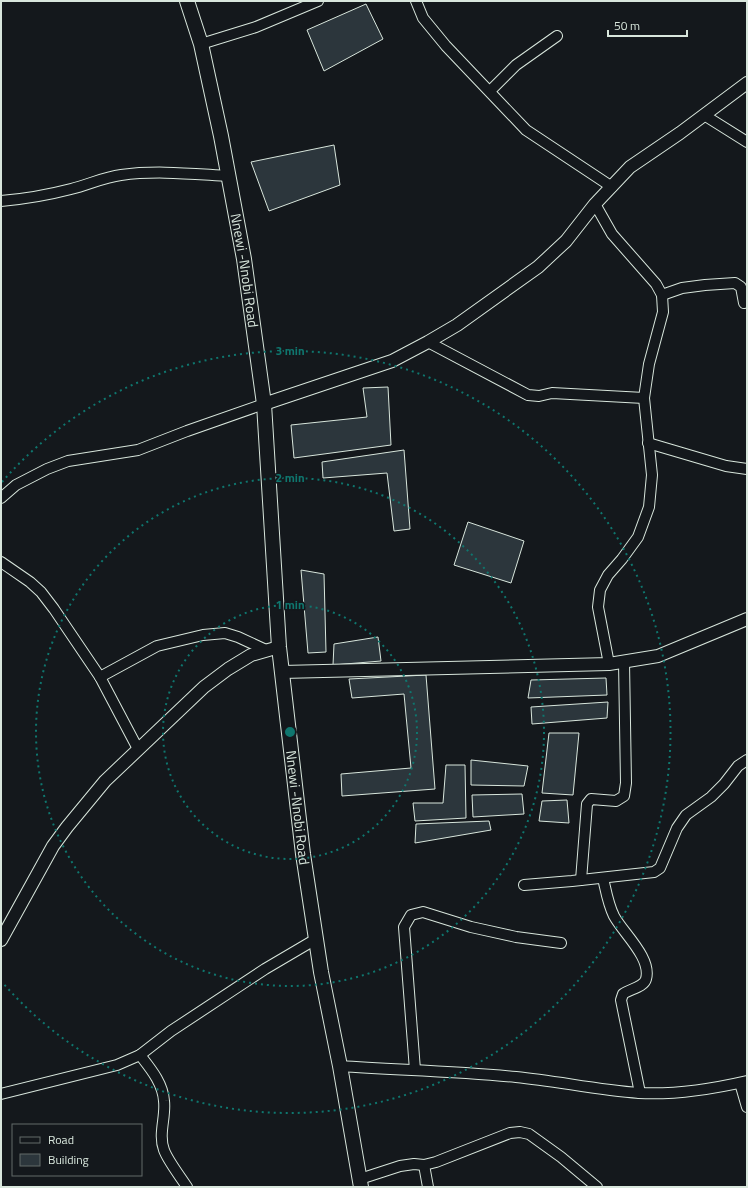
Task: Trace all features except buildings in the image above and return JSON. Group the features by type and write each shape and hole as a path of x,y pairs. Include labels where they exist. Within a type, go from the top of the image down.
{"main road":[{"name":"Nnewi -Nnobi Road","path":"186,1 201,44 229,176 244,259 264,404 272,649 282,672 301,840 321,972 361,1183"}],"street":[{"path":"201,44 256,27 318,1"},
{"path":"416,1 423,18 446,46 526,130 557,152 612,187"},
{"path":"490,91 516,65 557,36"},
{"path":"1,498 16,485 47,469 68,462 138,450 264,404 392,361 428,342 457,325 538,267 566,241 596,204 630,167 704,116 747,83"},
{"path":"704,116 747,142"},
{"path":"1,201 48,194 120,175 150,172 229,176"},
{"path":"596,204 612,234 656,284 662,295 663,312 648,364 644,398 652,475 649,507 638,536 622,559 608,575 600,590 598,607 609,664"},
{"path":"662,295 682,288 735,283 741,287 744,303"},
{"path":"428,342 528,395 539,396 552,393 644,398"},
{"path":"648,443 726,466 747,469"},
{"path":"1,562 30,582 54,609 100,677 138,749"},
{"path":"282,672 609,664 658,656 747,619"},
{"path":"100,677 157,646 203,635 225,633 272,649"},
{"path":"1,940 53,846 105,781 204,687 228,668 251,655 272,649"},
{"path":"581,880 587,804 591,799 616,801 624,796 626,783 624,662"},
{"path":"524,885 654,872 660,868 677,828 686,814 711,797 724,784 738,766 747,760"},
{"path":"603,878 614,917 642,955 646,968 646,978 642,985 624,994 621,1000 640,1093"},
{"path":"415,1070 404,928 411,915 423,912 471,927 516,937 560,943"},
{"path":"1,1094 117,1065 140,1055 171,1031 265,969 316,939"},
{"path":"140,1055 155,1074 164,1100 161,1137 164,1150 187,1187"},
{"path":"340,1066 514,1077 640,1093 681,1092 743,1082 747,1107"},
{"path":"361,1183 400,1166 414,1164 424,1165 436,1162 510,1133 520,1132 529,1134 561,1157 597,1187"},
{"path":"424,1165 428,1187"}]}
